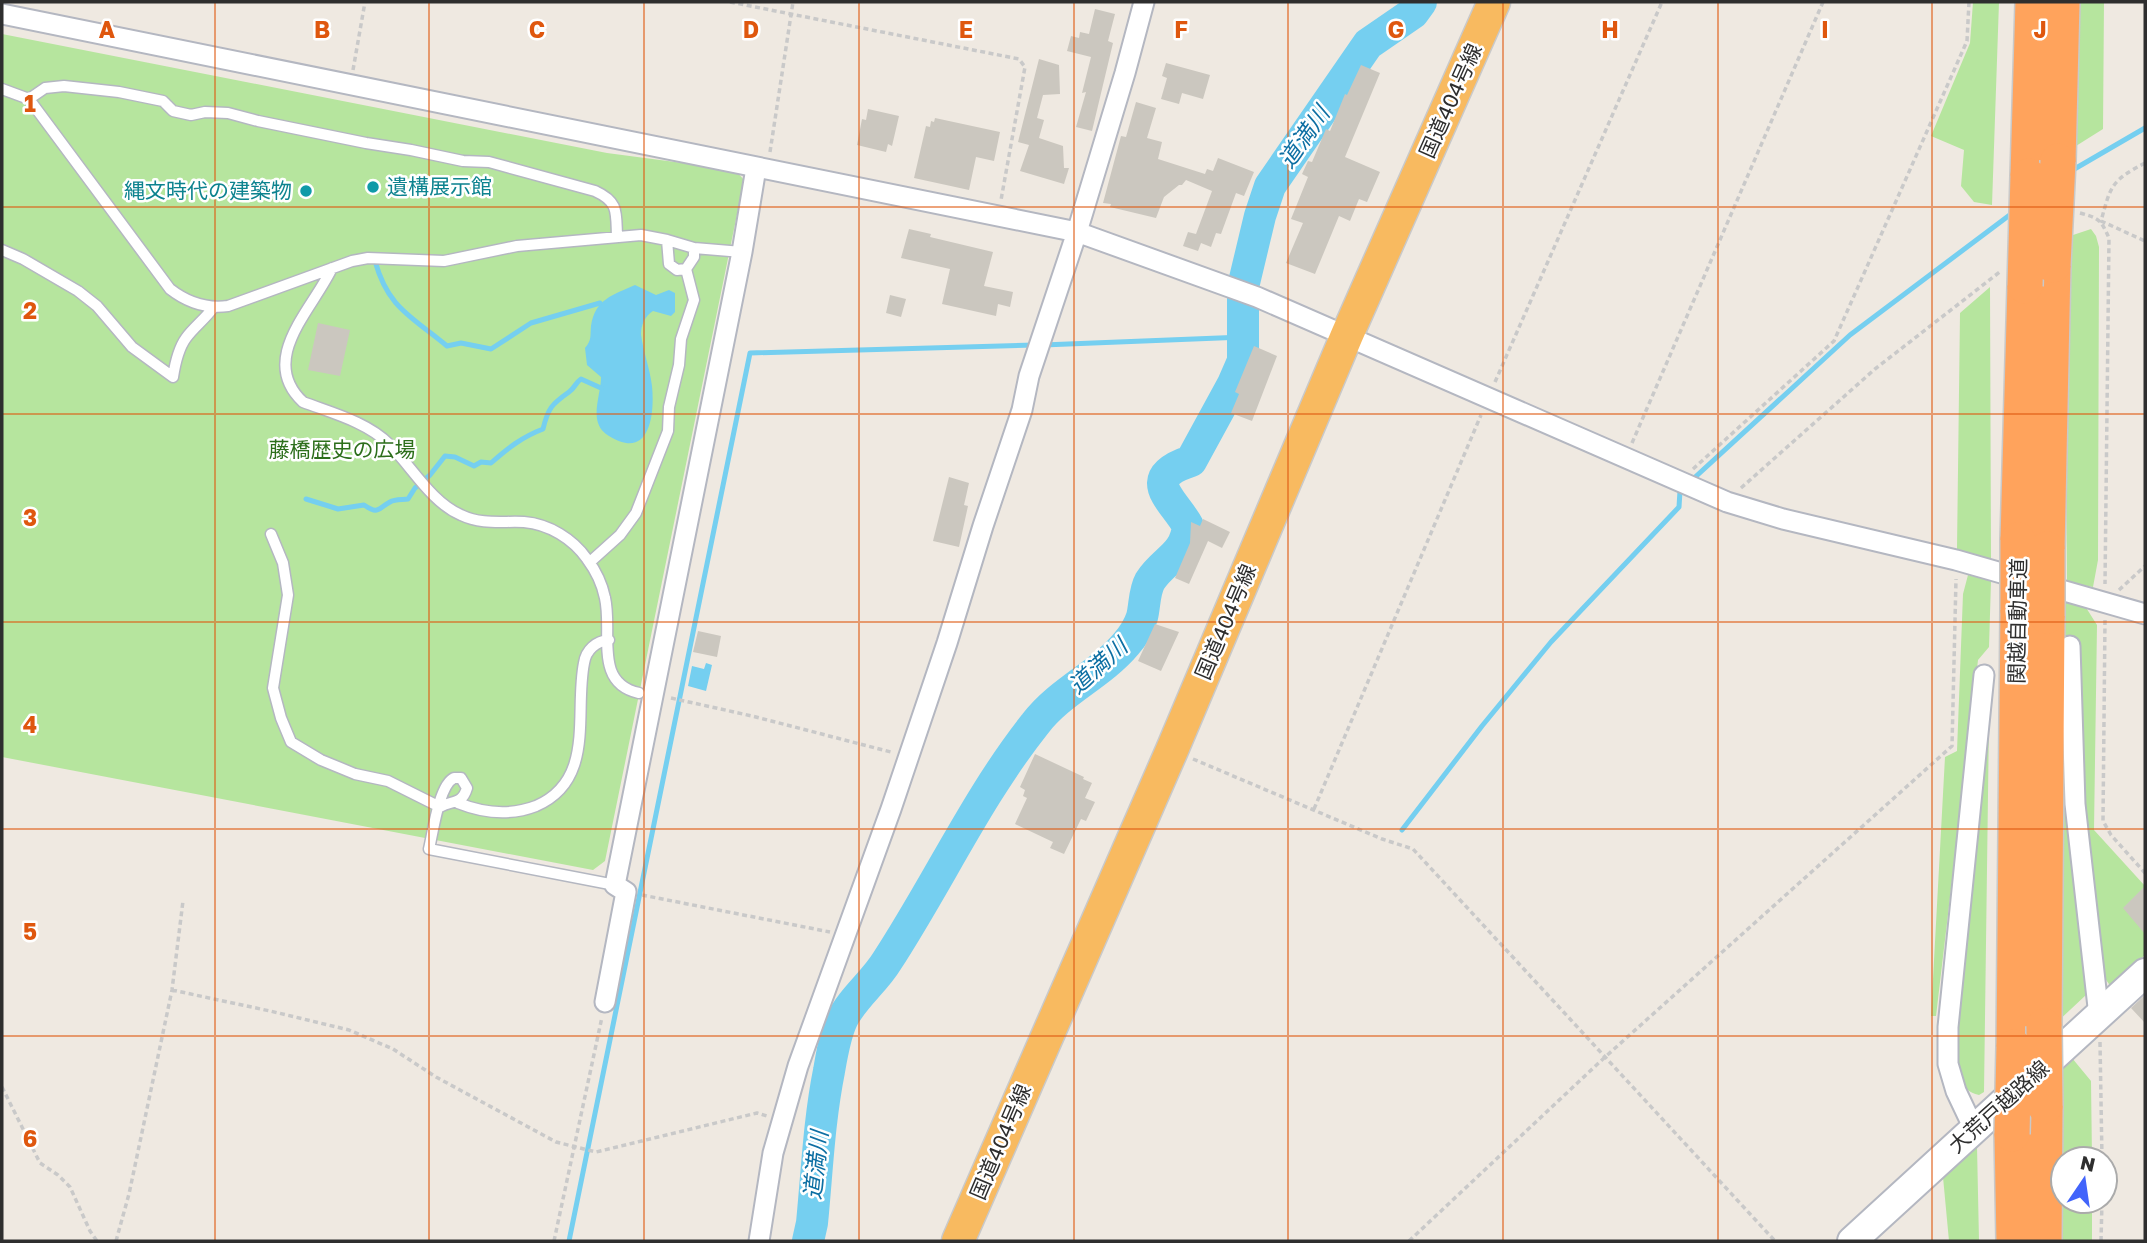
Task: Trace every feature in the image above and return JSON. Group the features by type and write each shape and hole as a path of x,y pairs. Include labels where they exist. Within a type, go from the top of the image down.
{"highway":[{"name":"国道404号線","path":"958,1241 1172,750 1347,335 1494,2"},
{"name":"関越自動車道","path":"2032,2 2043,169 2053,265 2033,544"},
{"name":"関越自動車道","path":"2044,1241 2044,1027 2025,286 2043,169 2062,2"},
{"name":"関越自動車道","path":"2014,1241 2014,1047 2033,613"}],"main road":[{"name":"大荒戸越路線","path":"1852,1241 2145,973"}],"street":[{"path":"759,1241 773,1153 798,1066 909,757 1022,410 1029,376 1077,232 1125,73 1143,2"},
{"path":"2,15 1077,232 1257,297 1727,502 1783,519 1956,560 2145,614"},
{"path":"605,1002 645,694 761,169"},
{"path":"2070,646 2075,804 2099,1016"},
{"path":"1974,1129 1956,1091 1948,1064 1948,1027 1984,676"}],"lane":[{"path":"29,99 45,88 95,88 153,98 163,101 173,111 182,113 228,113 366,143 411,149 463,161 489,162 609,197 614,204 617,237"},
{"path":"2,89 29,99 170,289 183,299 213,308 228,306 352,261 368,258 444,261 517,246 641,235 694,248 742,252"},
{"path":"667,240 669,264 677,270 686,269"},
{"path":"590,562 620,535 636,513 668,431 669,407 679,365 681,339 694,300 686,269 694,257 694,248"},
{"path":"2,250 23,259 97,306 132,347 173,377 186,339 213,308"},
{"path":"332,268 287,346 286,371 295,394 303,402 374,432 448,509 476,520 539,525 569,540 590,562 606,599 609,640 607,653 611,672 627,691 645,694"},
{"path":"271,534 283,563 288,596 273,688 291,742 321,760 355,774 388,781 440,807 458,803 465,796 467,788 461,778 454,778 444,786 440,807 429,849 621,888"},
{"path":"458,803 477,810 518,813 556,794 568,780 576,760 582,725 584,661 591,648 600,641 609,640"}],"path":[{"path":"351,86 365,2"},
{"path":"730,2 1020,60 1024,63 998,216"},
{"path":"761,169 793,2"},
{"path":"1314,809 1488,398 1662,2"},
{"path":"1626,458 1823,2"},
{"path":"1681,481 1834,341 1967,41 1969,2"},
{"path":"2145,163 2126,173 2110,188 2101,222 2145,241"},
{"path":"1409,1241 1604,1058 1952,746 1956,560"},
{"path":"2145,566 2105,603 2103,821 2111,835 2145,873"},
{"path":"645,694 752,716 909,757"},
{"path":"1172,750 1382,839 1413,849 1775,1241"},
{"path":"621,888 846,935"},
{"path":"116,1241 127,1205 172,990 183,901"},
{"path":"172,990 349,1030 393,1049 436,1077 556,1142 596,1152 757,1113 781,1121"},
{"path":"554,1241 605,1002"},
{"path":"2099,1016 2102,1145"},
{"path":"2,1087 40,1163 70,1187 97,1241"},
{"path":"2101,1241 2102,1215"}],"green space":[{"path":"1973,2 1999,2 1992,205 1974,202 1961,186 1964,150 1931,136 1970,43"},
{"path":"2073,2 2104,2 2103,129 2068,151"},
{"name":"藤橋歴史の広場","path":"2,34 607,153 728,169 737,172 744,180 605,861 593,870 2,757"},
{"path":"2091,229 2099,247 2098,560 2093,587 2067,582 2064,238"},
{"path":"1990,287 1991,559 1957,549 1960,313"},
{"path":"1968,575 1991,581 1989,647 1978,660 1936,1016 1931,1016 1945,757 1957,751 1963,594"},
{"path":"2063,601 2085,606 2097,625 2094,830 2145,886 2145,955 2111,987 2102,974 2061,647"},
{"path":"2056,720 2086,995 2055,1024"},
{"path":"1988,721 1984,1092 1979,1095 1963,1085 1953,1055"},
{"path":"2072,1058 2091,1081 2092,1145 2053,1145 2053,1074"},
{"path":"1977,1146 1979,1241 1949,1241 1943,1177"},
{"path":"2054,1215 2092,1215 2092,1241 2054,1241"}],"water":[{"path":"635,285 656,295 669,290 675,293 675,312 671,316 653,311 643,324 641,334 652,386 652,410 647,432 633,443 622,442 609,436 598,424 601,377 587,365 585,348 590,340 596,310 612,295"},
{"path":"706,663 712,665 706,691 688,686 692,666 704,669"}],"building":[{"path":"1095,9 1115,14 1108,41 1113,43 1092,131 1076,127 1086,92 1082,93 1091,57 1067,51 1071,36 1079,38 1080,32 1089,34"},
{"path":"1039,59 1059,65 1060,94 1043,95 1037,118 1044,120 1039,138 1063,146 1064,168 1069,168 1064,184 1020,171 1029,145 1018,142"},
{"path":"1166,63 1210,75 1203,99 1182,93 1179,104 1161,99 1167,78 1162,76"},
{"path":"1361,65 1380,73 1345,157 1380,172 1367,202 1359,199 1350,221 1339,216 1315,274 1286,263 1303,223 1291,219 1308,177 1302,174 1308,161 1312,162 1326,129 1330,131 1345,94 1347,95"},
{"path":"1136,102 1156,108 1147,138 1162,142 1158,159 1205,174 1207,169 1213,171 1218,158 1254,172 1244,196 1236,193 1221,234 1216,233 1211,247 1201,243 1198,251 1183,246 1188,232 1196,234 1212,191 1186,180 1164,197 1156,218 1103,203 1121,136 1126,137"},
{"path":"868,109 899,116 892,146 888,144 886,152 857,145 862,119 866,120"},
{"path":"935,118 1000,132 994,161 976,157 969,190 914,178 926,126 930,127"},
{"path":"909,229 931,234 930,237 993,252 984,286 1013,292 1010,307 998,304 996,316 942,304 950,269 901,258"},
{"path":"890,295 906,299 901,317 886,313"},
{"path":"318,323 350,330 340,376 308,370"},
{"path":"1254,346 1277,356 1252,421 1231,413 1239,394 1235,392"},
{"path":"949,477 969,483 964,505 968,506 959,547 933,541"},
{"path":"1203,519 1230,532 1222,548 1208,541 1189,584 1175,578 1190,543 1191,522 1200,526"},
{"path":"1155,624 1179,632 1161,671 1138,661"},
{"path":"698,631 721,636 717,657 693,652"},
{"path":"1035,754 1092,783 1085,798 1095,802 1086,821 1081,819 1064,854 1050,848 1053,842 1015,824 1027,798 1023,796 1025,790 1020,787"},
{"path":"2145,886 2145,934 2123,908"},
{"path":"2145,995 2145,1023 2131,1008"}],"waterway":[{"name":"道満川","path":"808,1241 826,1090 834,1045 842,1020 887,961 976,811 1035,724 1056,702 1116,655 1136,631 1150,581 1183,544 1188,526 1164,490 1163,482 1166,475 1175,468 1191,461 1243,361 1243,287 1270,186 1368,44 1413,13 1421,2"},
{"path":"2071,171 2145,128"},
{"path":"1402,830 1551,642 1679,507 1680,491 1850,335 2015,211"},
{"path":"375,261 380,277 394,301 447,346 461,343 491,349 531,323 600,303"},
{"path":"1043,345 1244,337"},
{"path":"569,1241 750,353 1034,345"},
{"path":"306,499 338,509 364,505 375,510 392,501 408,499 445,456 455,457 474,466 481,462 491,463 516,443 543,429 552,407 581,379 601,388"}],"place":[{"name":"遺構展示館","path":"373,187"},
{"name":"縄文時代の建築物","path":"306,191"}]}
